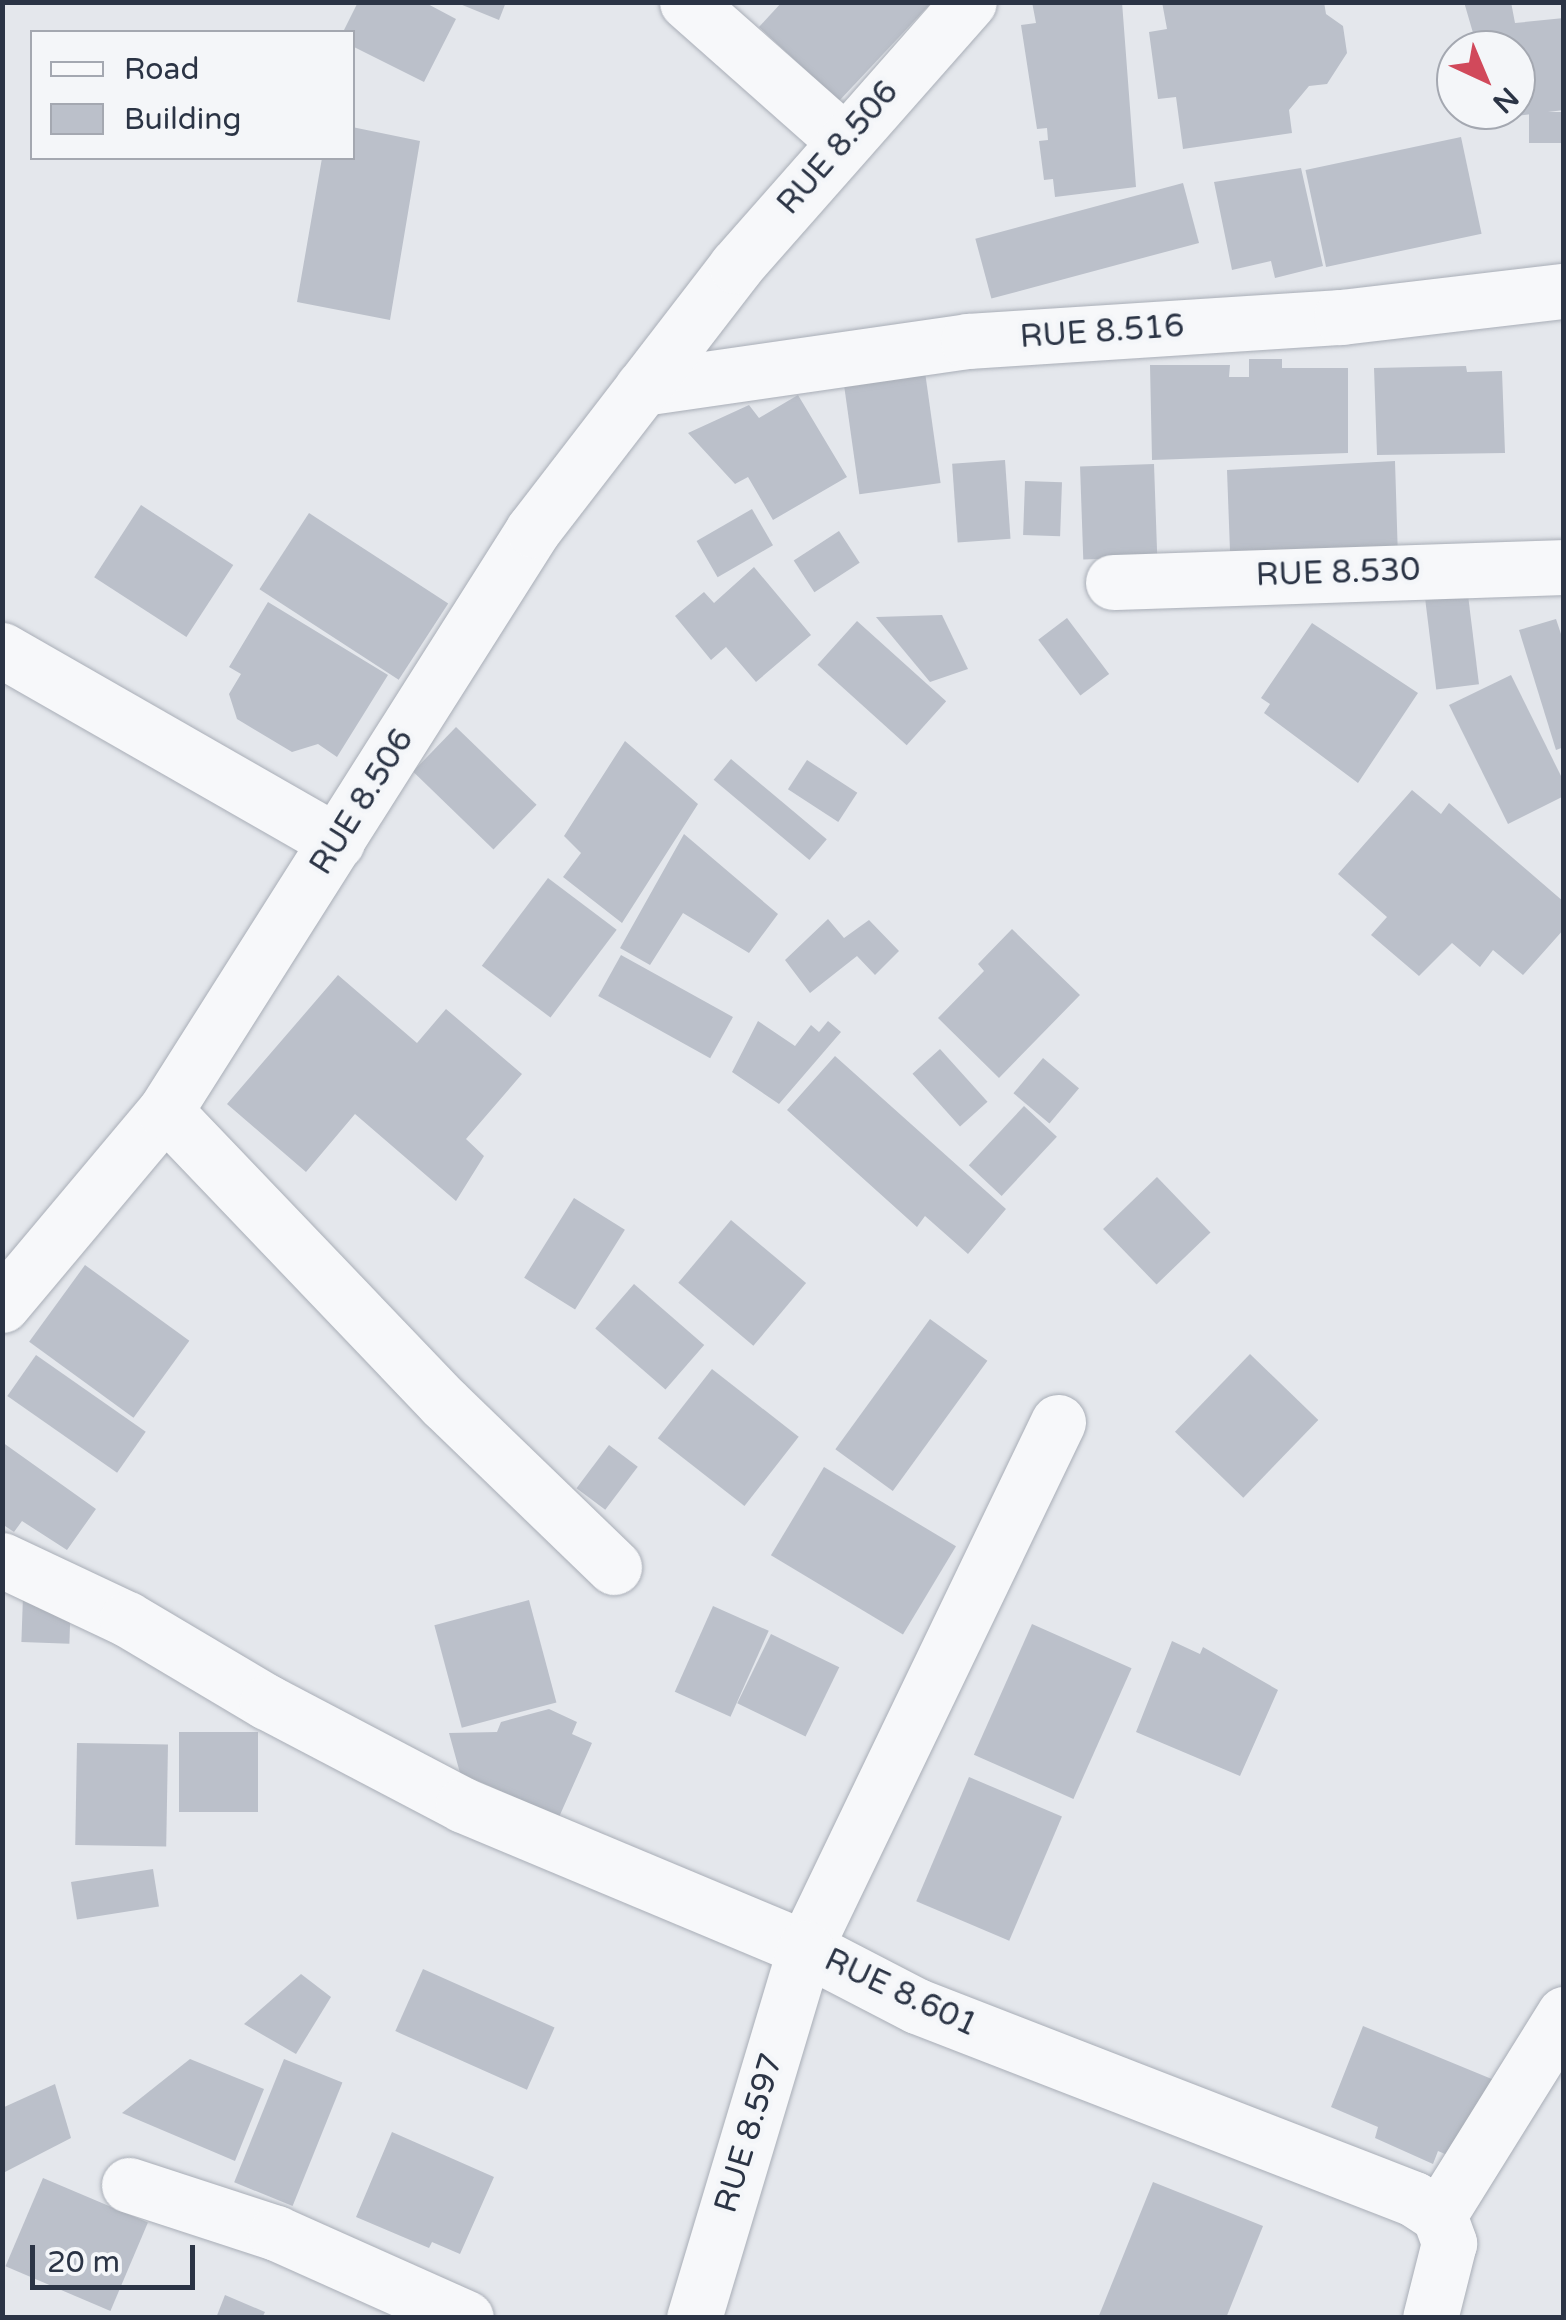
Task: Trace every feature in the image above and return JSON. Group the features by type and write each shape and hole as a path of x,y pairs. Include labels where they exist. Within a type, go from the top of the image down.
{"street":[{"path":"687,2 844,141"},
{"name":"RUE 8.506","path":"2,1304 165,1111 533,530 642,388 844,141 969,2"},
{"name":"RUE 8.516","path":"642,388 968,340 1342,317 1564,292"},
{"name":"RUE 8.530","path":"1112,582 1564,567"},
{"path":"2,650 337,842"},
{"path":"165,1111 446,1404 614,1567"},
{"name":"RUE 8.601","path":"1058,1422 805,1948 917,2006 1361,2178 1439,2215"},
{"path":"2,1560 127,1619 267,1702 463,1805 805,1948"},
{"name":"RUE 8.597","path":"694,2318 805,1948"},
{"path":"1430,2318 1450,2243 1439,2215 1564,2014"},
{"path":"129,2185 276,2233 466,2318"}],"building":[{"path":"358,2 424,2 456,19 424,82 355,48 355,30 344,30"},
{"path":"455,2 506,2 499,20"},
{"path":"782,2 932,2 839,101 759,27"},
{"path":"1032,2 1122,2 1136,187 1055,197 1053,179 1044,180 1039,141 1048,140 1047,128 1037,129 1021,25 1036,23"},
{"path":"1162,2 1324,2 1326,14 1343,26 1347,53 1327,84 1309,86 1289,110 1292,133 1183,149 1176,97 1158,99 1149,32 1167,29"},
{"path":"1464,2 1511,2 1515,23 1564,18 1564,110 1536,114 1536,30 1472,30"},
{"path":"1536,112 1564,112 1564,143 1529,143 1529,130 1536,130"},
{"path":"355,128 420,141 390,320 297,302 322,160 355,160"},
{"path":"1461,137 1482,234 1326,267 1305,170"},
{"path":"1301,168 1323,266 1275,278 1271,261 1232,270 1214,182"},
{"path":"1183,183 1199,243 991,299 975,239"},
{"path":"1249,359 1282,359 1282,368 1348,368 1348,453 1152,460 1150,365 1230,365 1229,377 1249,377"},
{"path":"1466,366 1467,372 1502,371 1505,453 1377,455 1374,368"},
{"path":"925,372 941,483 859,494 844,383"},
{"path":"798,395 847,477 773,520 748,477 735,484 688,433 749,405 759,418"},
{"path":"1005,460 1011,539 958,543 952,464"},
{"path":"1395,461 1398,559 1230,551 1227,470"},
{"path":"1154,464 1157,557 1083,560 1080,467"},
{"path":"1025,481 1062,482 1060,536 1023,535"},
{"path":"141,505 233,565 186,637 94,577"},
{"path":"752,509 773,545 718,577 697,541"},
{"path":"309,513 448,603 399,680 259,589"},
{"path":"839,531 860,563 814,592 794,560"},
{"path":"754,567 811,635 756,682 726,647 711,660 675,616 704,592 714,603"},
{"path":"1468,595 1479,684 1436,690 1425,600"},
{"path":"268,602 388,675 337,757 318,744 292,752 237,719 229,694 241,674 229,667"},
{"path":"942,615 968,669 930,682 876,617"},
{"path":"1067,618 1109,674 1080,696 1038,640"},
{"path":"1556,619 1564,643 1564,747 1556,750 1519,630"},
{"path":"857,621 946,701 907,745 818,665"},
{"path":"1312,623 1418,693 1358,783 1264,713 1270,704 1261,698"},
{"path":"1511,675 1564,782 1564,796 1508,824 1449,705"},
{"path":"456,727 537,805 493,849 413,772"},
{"path":"625,741 698,804 622,923 563,877 581,853 564,836"},
{"path":"731,759 827,839 809,860 714,780"},
{"path":"807,760 857,793 838,822 788,789"},
{"path":"1412,790 1441,814 1449,803 1564,902 1564,929 1523,975 1493,950 1480,967 1452,943 1419,976 1371,935 1387,917 1338,874"},
{"path":"684,834 778,914 749,953 683,913 650,965 620,948"},
{"path":"548,878 617,930 550,1018 482,966"},
{"path":"828,919 844,938 869,920 899,951 875,975 857,956 810,993 785,960"},
{"path":"1012,929 1080,995 999,1078 938,1018 984,971 978,964"},
{"path":"621,955 733,1017 710,1058 598,996"},
{"path":"338,975 417,1043 446,1009 522,1074 466,1139 484,1156 456,1201 355,1114 306,1172 227,1104"},
{"path":"758,1021 795,1046 811,1025 819,1032 828,1021 841,1032 779,1104 732,1072"},
{"path":"940,1049 988,1102 960,1127 913,1074"},
{"path":"835,1056 1006,1209 968,1254 925,1216 917,1227 787,1110"},
{"path":"1043,1058 1079,1088 1049,1123 1013,1093"},
{"path":"1024,1106 1057,1137 1002,1196 969,1165"},
{"path":"1157,1177 1210,1232 1157,1284 1103,1229"},
{"path":"574,1198 625,1230 575,1310 524,1278"},
{"path":"731,1220 806,1283 753,1346 678,1283"},
{"path":"85,1265 189,1341 134,1418 29,1342"},
{"path":"634,1284 704,1345 665,1390 595,1329"},
{"path":"930,1319 987,1361 893,1491 835,1449"},
{"path":"1250,1354 1318,1420 1243,1498 1175,1432"},
{"path":"36,1355 146,1432 117,1473 7,1396"},
{"path":"712,1369 799,1437 745,1506 658,1438"},
{"path":"2,1442 96,1509 67,1550 22,1521 14,1532 2,1524"},
{"path":"609,1445 638,1467 605,1510 577,1488"},
{"path":"824,1467 956,1546 903,1635 771,1555"},
{"path":"23,1596 71,1598 69,1644 21,1642"},
{"path":"529,1600 556,1702 462,1728 434,1625"},
{"path":"713,1606 769,1631 730,1717 675,1692"},
{"path":"1032,1624 1132,1668 1073,1799 974,1755"},
{"path":"771,1634 839,1667 806,1737 737,1703"},
{"path":"1172,1641 1200,1654 1203,1647 1278,1690 1240,1776 1136,1732"},
{"path":"549,1709 577,1722 572,1734 592,1743 559,1817 460,1773 449,1733 497,1732 501,1722"},
{"path":"179,1732 258,1732 258,1812 179,1812"},
{"path":"77,1743 168,1745 166,1847 75,1845"},
{"path":"969,1777 1062,1816 1009,1941 916,1901"},
{"path":"153,1869 159,1907 77,1920 71,1882"},
{"path":"423,1969 555,2028 527,2090 395,2031"},
{"path":"301,1974 331,1997 296,2054 244,2024"},
{"path":"1363,2026 1499,2082 1466,2163 1438,2151 1433,2164 1375,2138 1378,2127 1331,2107"},
{"path":"190,2059 264,2089 235,2161 122,2113"},
{"path":"284,2059 342,2083 293,2206 234,2182"},
{"path":"55,2084 71,2138 5,2172 2,2108"},
{"path":"392,2132 494,2177 460,2254 432,2242 429,2248 356,2217"},
{"path":"43,2178 148,2223 110,2311 5,2266"},
{"path":"1153,2182 1263,2226 1226,2318 1098,2318"},
{"path":"225,2295 265,2312 262,2318 216,2318"}]}
